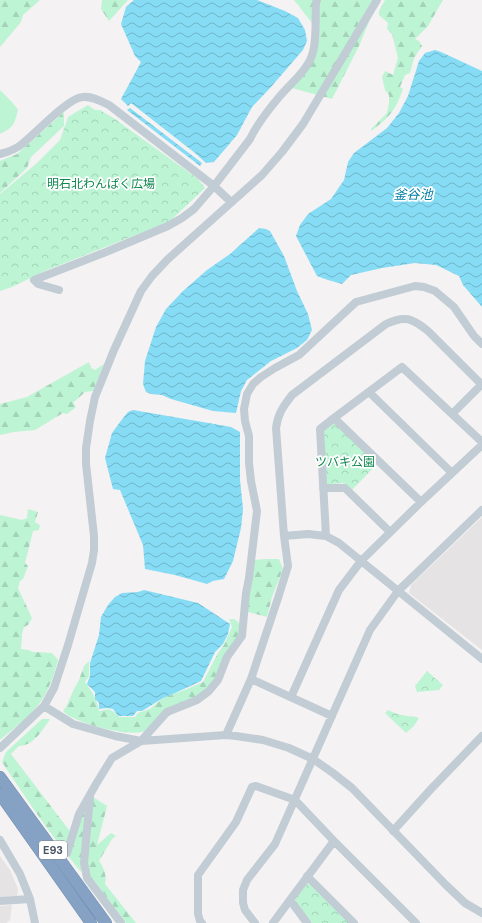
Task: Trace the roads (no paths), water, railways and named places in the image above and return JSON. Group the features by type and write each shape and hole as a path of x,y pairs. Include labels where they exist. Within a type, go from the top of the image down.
{"highway":[{"name":"E93","path":"0,777 106,923"},
{"name":"E93","path":"0,794 91,923"}],"street":[{"path":"59,290 38,284 34,280 168,226 194,209 214,186 250,139 269,110 280,96 297,79 311,60 314,51 317,0"},
{"path":"0,748 44,706 54,688 62,664 88,577 94,550 94,536 86,464 86,448 95,397 114,350 141,291 152,276 168,259 262,175 282,152 303,124 377,0"},
{"path":"0,154 7,152 21,144 76,98 89,98 101,101 109,106 214,186 231,202"},
{"path":"67,852 79,814 112,758 141,741 167,712 197,700 209,691 218,680 227,657 242,636 257,510 251,481 248,436 244,410 247,394 253,384 275,368 299,355 356,302 415,286 424,287 435,291 454,307 474,336 482,344"},
{"path":"226,736 251,679 288,566 284,536 276,428 278,417 283,406 292,395 386,324 395,320 404,319 412,320 428,331 482,384 452,414"},
{"path":"291,697 339,590 361,561 482,443 402,367 320,429 326,536"},
{"path":"369,392 452,473"},
{"path":"334,418 421,502"},
{"path":"323,488 345,488 390,532"},
{"path":"255,923 245,910 243,890 247,880 275,844 370,630 398,591 482,510"},
{"path":"284,536 308,534 326,536 339,543 482,658"},
{"path":"251,679 332,716"},
{"path":"44,706 73,724 115,736 141,741 236,736 264,740 289,748 313,759 352,788 446,885 465,903 482,913"},
{"path":"393,830 482,736"},
{"path":"202,923 198,914 198,875 236,822 252,787 256,786 295,800 415,923"},
{"path":"90,794 84,863 85,874 121,923"},
{"path":"0,840 20,874 30,899 35,923"},
{"path":"273,923 334,840"},
{"path":"307,876 354,923"},
{"path":"0,901 30,899"},
{"path":"290,900 307,923"}],"water":[{"path":"134,0 257,0 298,18 305,30 307,41 303,50 252,107 237,135 214,162 206,163 131,103 128,106 121,99 141,62 135,56 121,24 126,7"},
{"name":"釜谷池","path":"435,50 482,71 482,307 463,285 459,276 436,265 415,263 382,268 351,275 342,284 317,276 296,236 300,225 308,214 331,199 344,180 348,162 354,153 387,128 399,113 408,96 419,61 425,53"},
{"path":"130,108 202,163 200,166 127,110"},
{"path":"259,228 270,231 284,256 297,291 308,314 312,330 307,340 297,348 271,361 247,380 241,391 236,413 213,411 162,395 146,392 143,384 145,361 156,327 166,309 183,291 207,270 230,254"},
{"path":"133,410 231,427 240,432 240,480 243,509 241,528 233,561 224,579 207,584 175,575 145,569 143,545 120,490 113,489 105,458 112,433 128,412"},
{"path":"144,590 198,603 230,624 228,634 223,644 215,652 201,681 163,698 142,711 137,711 133,716 118,716 113,709 99,709 99,703 95,699 95,692 87,684 90,676 90,663 99,635 101,617 108,605 115,597 122,593"}],"park label":[{"name":"明石北わんぱく広場","path":"101,184"},
{"name":"ツバキ公園","path":"345,462"}]}
